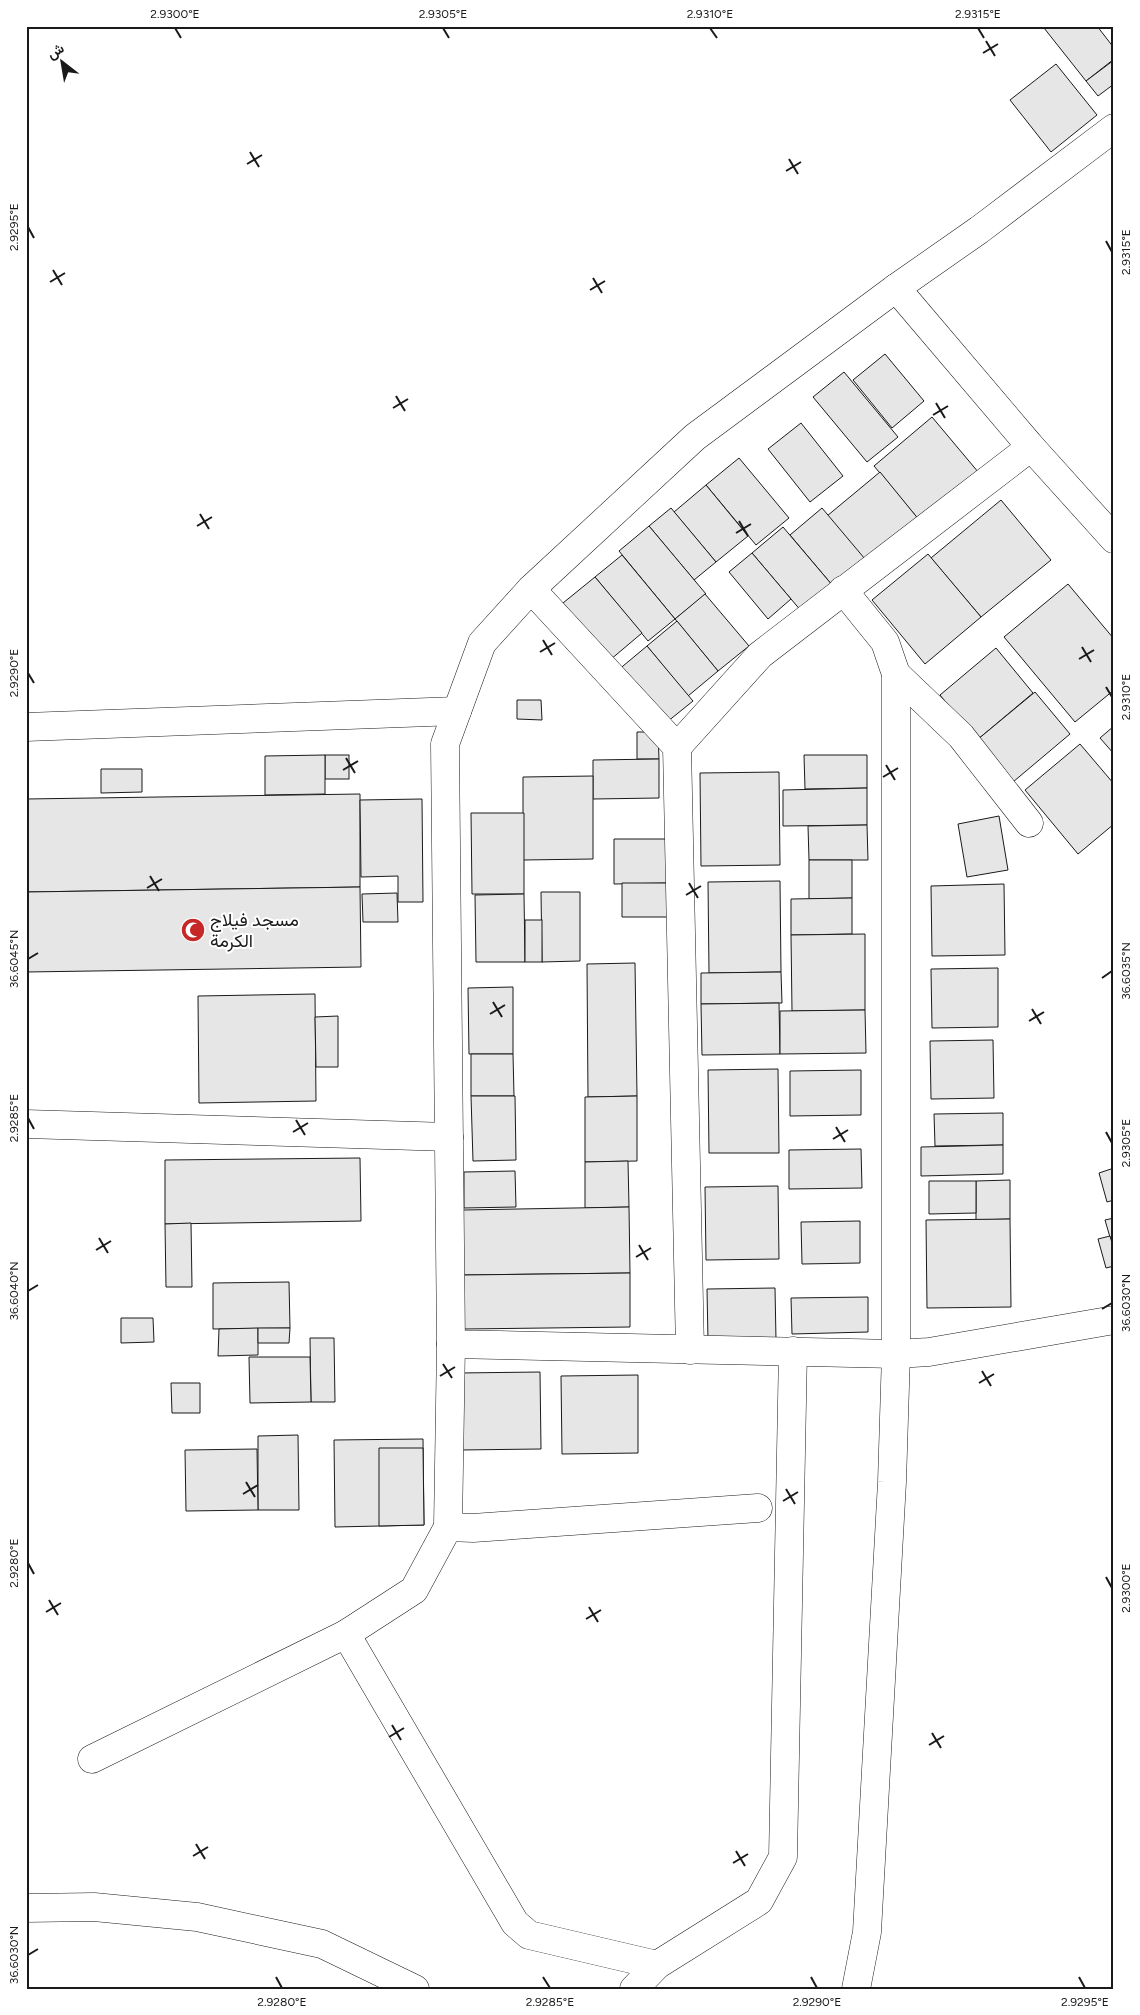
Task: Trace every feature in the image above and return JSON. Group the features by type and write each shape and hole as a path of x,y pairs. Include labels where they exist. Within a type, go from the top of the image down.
{"street":[{"path":"92,1759 346,1634 414,1590 448,1527 451,1344 445,744 482,642 531,589 695,437 896,288 979,230 1114,128"},
{"path":"896,288 1031,447 1114,539"},
{"path":"677,747 760,655 1031,447"},
{"path":"531,589 677,747 690,1350"},
{"path":"843,590 885,642 896,674 896,1354 892,1482 867,1932 856,1989"},
{"path":"896,674 961,736 1029,823"},
{"path":"26,727 457,711"},
{"path":"26,1124 449,1137"},
{"path":"451,1344 896,1354 929,1352 1114,1320"},
{"path":"634,1989 657,1965 759,1900 783,1857 793,1352"},
{"path":"448,1527 473,1528 758,1508"},
{"path":"346,1634 515,1923 529,1935 657,1965"},
{"path":"26,1908 94,1907 197,1917 322,1944 415,1989"}],"building":[{"path":"1046,26 1097,26 1114,48 1114,59 1086,81 1044,28"},
{"path":"1114,60 1114,84 1098,96 1086,81"},
{"path":"1056,64 1097,115 1051,152 1010,100"},
{"path":"885,354 924,401 892,428 853,380"},
{"path":"844,372 898,437 867,462 813,397"},
{"path":"932,417 979,473 920,521 874,466"},
{"path":"801,423 843,476 810,502 768,449"},
{"path":"739,458 789,518 756,545 706,485"},
{"path":"880,472 920,521 868,565 827,516"},
{"path":"706,485 748,536 716,562 674,512"},
{"path":"1001,500 1051,560 981,617 931,558"},
{"path":"671,508 716,562 694,580 649,526"},
{"path":"822,508 865,559 833,586 790,535"},
{"path":"649,526 706,594 675,619 619,551"},
{"path":"783,527 833,586 802,612 752,553"},
{"path":"752,553 791,599 768,619 729,572"},
{"path":"928,554 981,617 925,664 872,600"},
{"path":"622,555 675,619 648,641 595,577"},
{"path":"595,577 642,633 610,660 563,603"},
{"path":"1068,584 1114,639 1114,690 1075,722 1004,637"},
{"path":"705,594 749,646 718,671 675,619"},
{"path":"677,621 718,671 688,696 647,646"},
{"path":"647,646 693,701 662,726 617,671"},
{"path":"996,648 1033,693 977,740 940,695"},
{"path":"1035,692 1070,734 1013,782 977,740"},
{"path":"517,700 541,700 542,720 517,719"},
{"path":"1114,726 1114,754 1100,738"},
{"path":"637,732 658,732 659,759 637,759"},
{"path":"1080,744 1114,784 1114,824 1078,854 1025,790"},
{"path":"325,755 349,755 349,779 325,779"},
{"path":"325,755 325,794 265,795 265,756"},
{"path":"804,755 867,755 867,788 805,789"},
{"path":"659,759 659,798 593,799 593,760"},
{"path":"101,769 142,769 142,792 101,793"},
{"path":"779,772 780,865 701,866 700,773"},
{"path":"593,776 593,859 523,860 523,777"},
{"path":"867,788 867,825 783,826 783,790"},
{"path":"360,794 360,887 26,892 26,799"},
{"path":"422,799 423,902 398,902 398,876 361,877 360,800"},
{"path":"471,813 524,813 524,894 472,894"},
{"path":"999,816 1008,870 967,877 958,824"},
{"path":"867,825 868,860 809,860 808,826"},
{"path":"614,839 669,839 669,883 614,884"},
{"path":"809,860 852,860 852,898 809,899"},
{"path":"780,881 781,972 709,973 708,882"},
{"path":"622,883 669,883 670,917 622,917"},
{"path":"1004,884 1005,955 932,956 931,886"},
{"name":"مسجد فيلاج الكرمة","path":"360,887 361,967 26,972 26,892"},
{"path":"541,892 580,892 580,961 542,962"},
{"path":"397,893 398,922 363,922 362,894"},
{"path":"524,894 525,962 476,962 475,895"},
{"path":"852,898 852,934 791,935 791,899"},
{"path":"525,920 542,920 542,962 525,962"},
{"path":"865,934 865,1010 792,1011 791,935"},
{"path":"635,963 637,1096 588,1097 587,964"},
{"path":"998,968 998,1027 932,1028 931,969"},
{"path":"781,972 782,1003 701,1004 701,973"},
{"path":"513,987 513,1054 469,1054 468,988"},
{"path":"315,994 316,1101 199,1103 198,996"},
{"path":"779,1003 780,1054 702,1055 701,1004"},
{"path":"865,1010 866,1053 780,1054 780,1011"},
{"path":"338,1016 338,1067 316,1067 315,1017"},
{"path":"993,1040 994,1098 931,1099 930,1041"},
{"path":"471,1054 513,1054 514,1096 471,1096"},
{"path":"778,1069 779,1153 709,1153 708,1070"},
{"path":"861,1070 861,1115 790,1116 790,1071"},
{"path":"471,1096 515,1096 516,1160 473,1161"},
{"path":"637,1096 637,1161 585,1162 585,1097"},
{"path":"1003,1113 1003,1145 935,1146 934,1114"},
{"path":"1003,1145 1003,1174 921,1176 921,1147"},
{"path":"861,1149 862,1188 789,1189 789,1150"},
{"path":"360,1158 361,1221 165,1224 165,1160"},
{"path":"628,1161 629,1207 585,1208 585,1162"},
{"path":"1114,1168 1114,1200 1107,1202 1099,1173"},
{"path":"515,1171 516,1207 464,1208 464,1172"},
{"path":"1010,1180 1010,1219 976,1220 976,1181"},
{"path":"929,1181 976,1181 976,1213 929,1214"},
{"path":"778,1186 779,1259 706,1260 705,1187"},
{"path":"629,1207 630,1273 463,1275 463,1210"},
{"path":"1114,1218 1114,1251 1105,1220"},
{"path":"1010,1219 1011,1307 927,1308 926,1220"},
{"path":"860,1221 860,1263 802,1264 801,1222"},
{"path":"191,1223 192,1287 166,1287 165,1224"},
{"path":"1110,1236 1114,1250 1114,1266 1106,1268 1098,1239"},
{"path":"630,1273 630,1327 464,1329 463,1275"},
{"path":"289,1282 290,1328 213,1329 213,1283"},
{"path":"775,1288 776,1340 708,1341 707,1289"},
{"path":"868,1297 868,1332 792,1334 791,1298"},
{"path":"121,1318 153,1318 154,1342 121,1343"},
{"path":"258,1328 258,1355 218,1356 219,1329"},
{"path":"258,1328 290,1328 289,1343 258,1343"},
{"path":"310,1338 334,1338 335,1402 311,1402"},
{"path":"249,1357 310,1357 311,1402 250,1403"},
{"path":"540,1372 541,1449 460,1450 459,1373"},
{"path":"638,1375 638,1453 562,1454 561,1376"},
{"path":"171,1383 200,1383 200,1413 172,1413"},
{"path":"298,1435 299,1510 258,1510 258,1436"},
{"path":"423,1439 424,1525 335,1527 334,1440"},
{"path":"379,1448 423,1448 424,1525 379,1526"},
{"path":"257,1449 258,1510 186,1511 185,1450"}],"place":[{"name":"مسجد فيلاج الكرمة","path":"193,930"}]}
